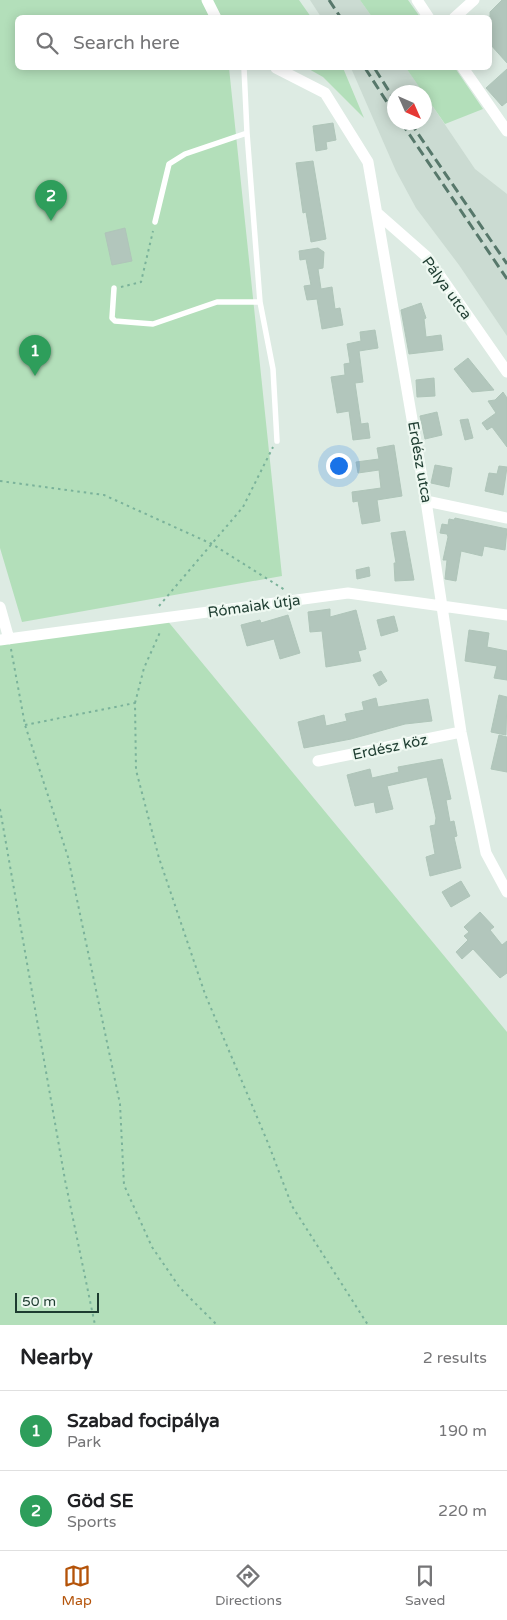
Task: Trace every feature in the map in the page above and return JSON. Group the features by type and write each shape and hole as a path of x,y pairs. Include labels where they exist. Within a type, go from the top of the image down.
{"street":[{"path":"207,0 214,15"},
{"path":"417,0 427,15"},
{"path":"457,15 474,0"},
{"name":"Erdész utca","path":"280,70 325,93 368,162 426,501 461,732 486,853 505,886"},
{"path":"464,70 507,131"},
{"name":"Pálya utca","path":"377,213 427,257 507,372"},
{"path":"426,501 507,518"},
{"name":"Rómaiak útja","path":"4,640 348,593 441,604 507,615"},
{"path":"0,607 4,640"},
{"name":"Erdész köz","path":"318,761 461,732"}],"lane":[{"path":"244,70 260,302 273,369 276,440"},
{"path":"155,222 169,164 185,154 247,133"},
{"path":"114,288 112,318 116,321 153,324 217,302 260,302"}],"path":[{"path":"114,288 141,282 155,222"},
{"path":"158,608 244,507 276,440"},
{"path":"0,481 104,495 212,544 301,600"},
{"path":"166,619 144,668 135,703 136,770 159,858 205,994 268,1143 292,1206 368,1325"},
{"path":"4,640 25,725 72,876 120,1104 124,1185 152,1247 180,1288 217,1325"},
{"path":"25,725 135,703"},
{"path":"0,809 64,1180 95,1325"}],"shaded area":[{"path":"310,0 360,0 371,15 320,15"},
{"path":"352,70 407,70 418,85 387,85 387,130 432,130 432,105 475,169 507,194 507,336 459,265 416,208 396,171"}],"green space":[{"path":"0,0 299,0 310,15 15,15 15,70 229,70 282,576 22,622 0,548"},
{"path":"360,0 408,0 419,15 371,15"},
{"path":"311,70 344,70 364,118 323,77"},
{"path":"407,70 456,70 483,109 445,124 432,105 432,85 418,85"},
{"path":"166,619 507,1032 507,1325 0,1325 0,640"}],"building":[{"path":"502,0 507,0 507,63 492,46 492,15 490,15 490,12"},
{"path":"507,69 507,102 502,106 486,88"},
{"path":"333,123 336,140 326,142 327,149 316,151 313,126"},
{"path":"313,161 326,239 311,242 306,212 303,213 296,163"},
{"path":"125,228 132,261 112,265 105,233"},
{"path":"318,248 324,252 323,268 318,269 321,289 332,287 335,309 340,308 343,325 322,329 317,299 307,300 304,286 311,285 306,259 300,260 299,251"},
{"path":"421,303 426,318 424,319 426,337 441,335 443,350 409,354 401,310"},
{"path":"375,330 378,348 359,351 363,382 355,383 361,424 368,423 370,438 353,440 349,411 337,413 331,377 345,375 344,364 350,363 347,344 361,341 360,332"},
{"path":"468,358 494,390 472,392 454,369"},
{"path":"434,378 435,396 417,397 416,380"},
{"path":"503,392 507,398 507,447 492,427 487,430 482,423 496,413 488,401 495,400"},
{"path":"437,412 442,435 425,439 420,416"},
{"path":"468,419 473,438 465,440 460,420"},
{"path":"394,445 402,496 377,500 380,521 362,524 358,501 353,502 352,492 381,488 379,470 358,473 356,462 379,459 377,448"},
{"path":"435,465 452,468 449,487 431,483"},
{"path":"499,466 507,467 503,495 485,491 489,473 497,474"},
{"path":"455,518 507,529 505,550 484,546 482,556 461,551 456,581 445,579 447,560 443,560 448,537 447,534 440,533 442,524 448,525 449,519 454,520"},
{"path":"405,531 414,580 395,581 394,563 396,563 391,533"},
{"path":"369,567 370,576 357,579 356,570"},
{"path":"330,609 330,617 356,610 366,649 358,651 361,661 326,667 322,631 310,632 308,612"},
{"path":"288,615 300,653 280,659 274,639 247,646 241,625 260,620 261,623"},
{"path":"394,616 398,631 381,636 377,620"},
{"path":"469,630 489,633 487,647 507,651 507,680 494,678 497,666 465,661"},
{"path":"381,671 387,681 379,686 373,675"},
{"path":"499,695 507,697 506,735 491,732"},
{"path":"376,698 378,707 428,699 432,721 405,724 351,739 304,748 298,722 324,715 326,726 347,721 345,714 364,710 362,702"},
{"path":"499,735 507,737 507,772 491,769"},
{"path":"442,759 451,799 446,800 450,822 454,821 457,836 454,837 461,868 430,876 426,857 435,854 430,826 435,825 436,818 427,777 387,786 393,809 376,813 374,802 355,806 347,775 370,769 372,778 399,772 398,767"},
{"path":"461,881 470,896 451,907 442,892"},
{"path":"480,912 494,927 490,930 502,945 507,941 507,973 500,978 473,949 462,959 456,952 468,940 464,936 469,932 464,927"}],"railway":[{"path":"329,0 339,15"},
{"path":"366,70 387,102"},
{"path":"376,70 387,88"},
{"path":"406,130 507,279"},
{"path":"415,130 507,264"}],"place":[{"name":"Göd SE","path":"51,221"},
{"name":"Szabad focipálya","path":"35,376"}]}
